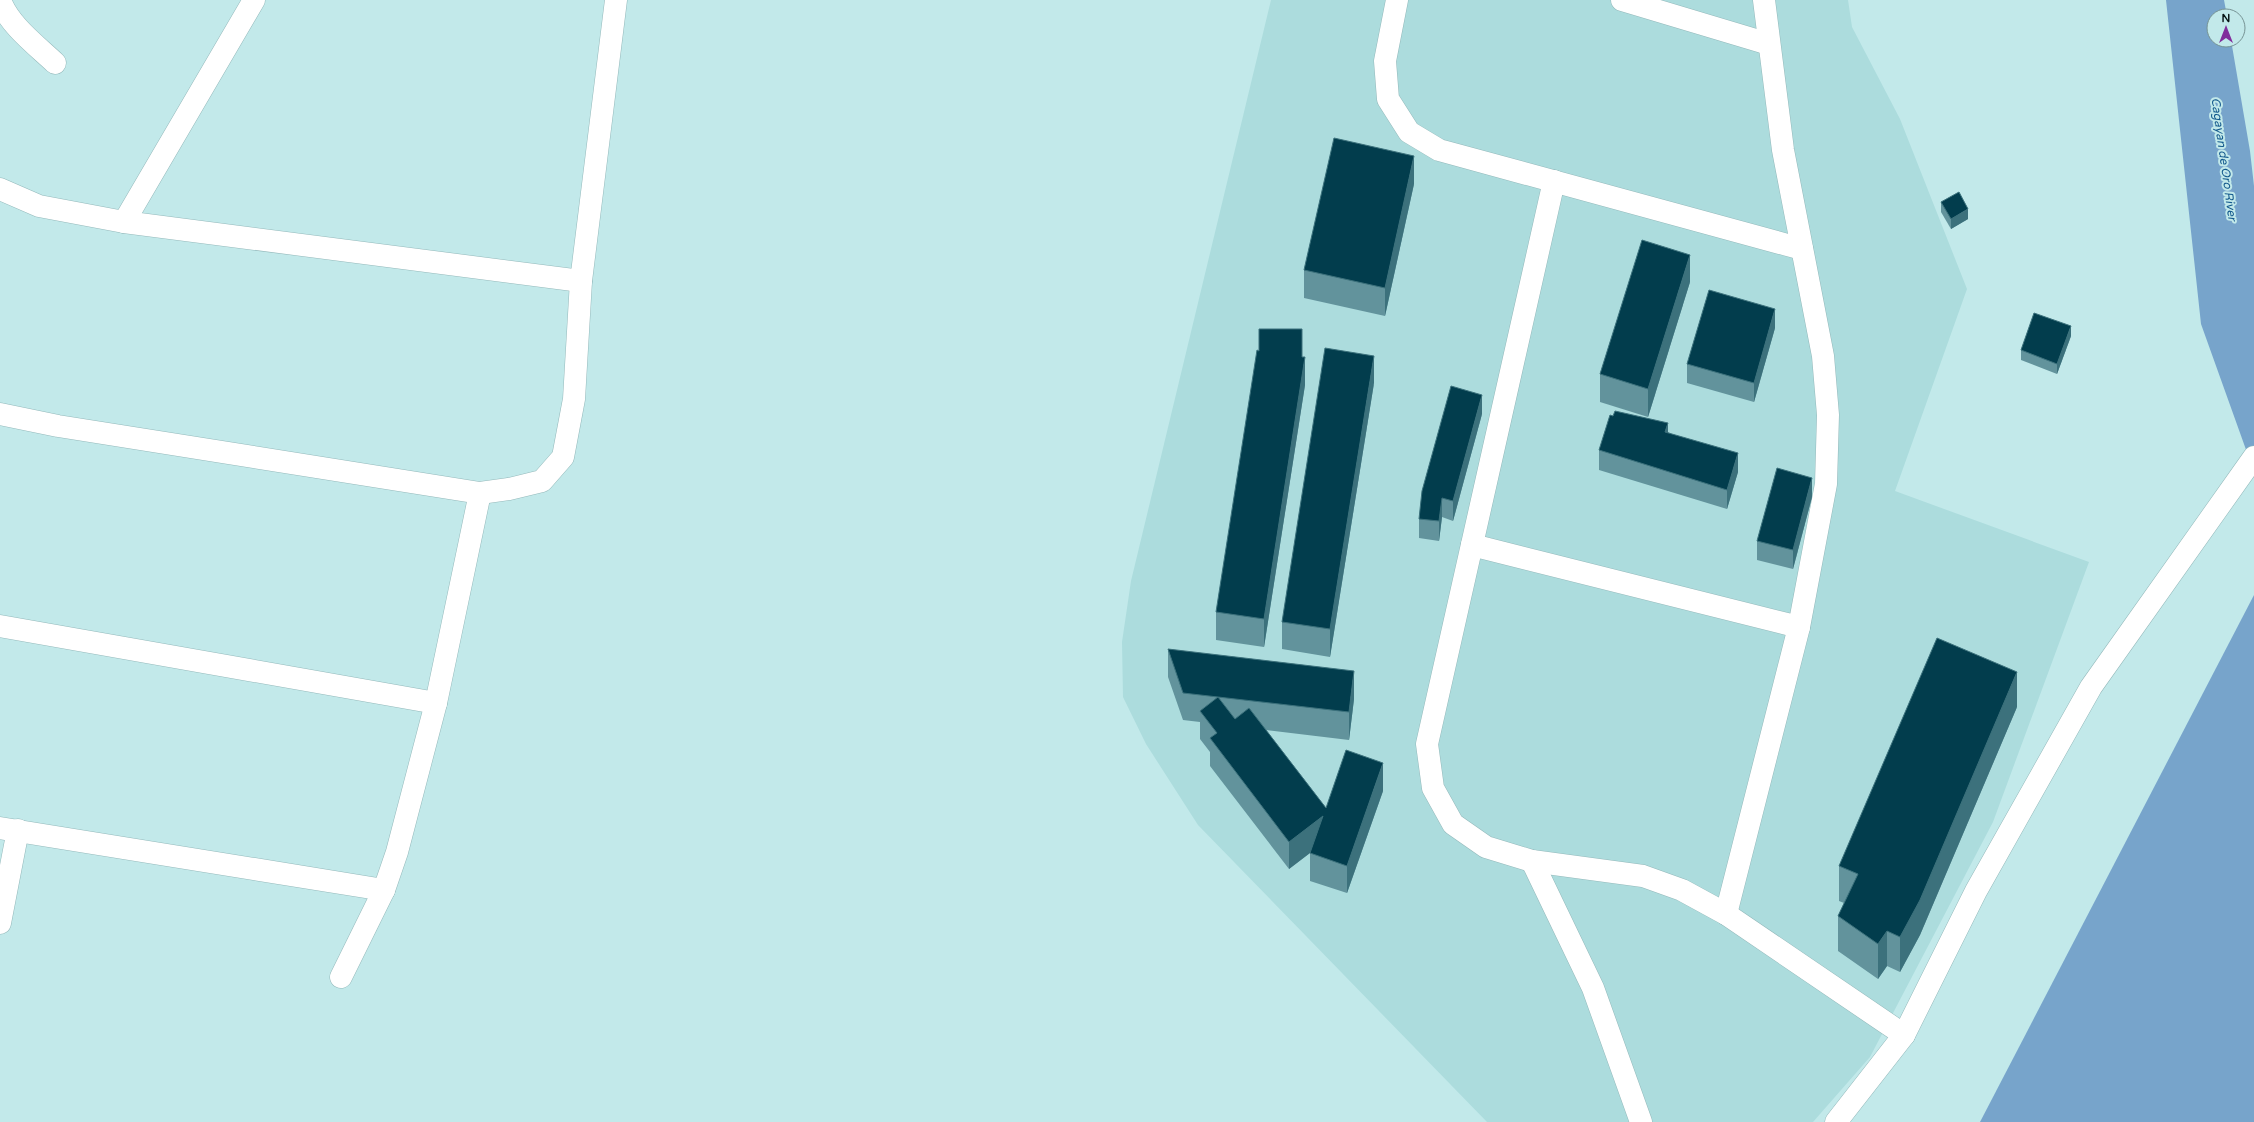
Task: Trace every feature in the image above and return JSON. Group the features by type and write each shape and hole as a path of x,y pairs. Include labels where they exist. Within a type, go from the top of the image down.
{"street":[{"path":"0,0 12,20 55,63"},
{"path":"124,222 254,0"},
{"path":"0,414 58,426 480,493 509,489 542,481 563,457 574,399 580,281 616,0"},
{"path":"1397,0 1385,61 1388,99 1409,132 1439,150 1802,249"},
{"path":"1622,0 1769,44"},
{"path":"1726,914 1799,627 1826,484 1828,415 1823,356 1783,150 1764,0"},
{"path":"1554,181 1427,744 1433,788 1453,824 1486,847 1532,861 1643,876 1682,890 1726,914 1904,1035"},
{"path":"0,189 39,206 124,222 580,281"},
{"path":"1836,1122 1904,1035 1976,892 2091,686 2254,457"},
{"path":"342,977 384,890 396,852 436,704 480,493"},
{"path":"1472,545 1799,627"},
{"path":"0,626 436,704"},
{"path":"0,923 9,829 384,890"},
{"path":"1532,861 1592,988 1641,1122"}],"shaded area":[{"path":"1271,0 1848,0 1852,27 1900,119 1967,289 1895,491 2089,562 1993,822 1870,1057 1813,1122 1487,1122 1198,825 1146,744 1123,697 1122,642 1131,581"}],"water":[{"name":"Cagayan de Oro River","path":"2166,0 2224,0 2226,8 2206,8 2206,48 2232,48 2250,151 2254,186 2254,472 2201,324"},
{"path":"2254,595 2254,1122 1980,1122"}],"building":[{"path":"1334,138 1414,156 1385,288 1304,270"},
{"path":"1959,192 1968,209 1951,219 1941,202"},
{"path":"1642,240 1690,255 1648,389 1600,374"},
{"path":"1709,290 1775,309 1754,383 1687,364"},
{"path":"2034,313 2071,326 2057,364 2021,350"},
{"path":"1259,329 1302,329 1302,357 1305,357 1264,619 1216,612 1257,350 1259,351"},
{"path":"1325,348 1374,356 1330,629 1282,622"},
{"path":"1451,386 1482,395 1453,501 1442,498 1439,521 1419,519 1422,491"},
{"path":"1615,411 1668,423 1665,432 1738,453 1727,490 1599,450 1610,415 1613,416"},
{"path":"1777,468 1812,478 1793,550 1757,541"},
{"path":"1937,638 2017,672 1920,900 1900,937 1887,931 1878,944 1838,916 1858,874 1839,866"},
{"path":"1168,649 1354,671 1349,712 1183,693"},
{"path":"1218,697 1235,719 1249,708 1326,808 1346,750 1383,763 1347,866 1310,853 1323,816 1289,842 1210,738 1217,733 1200,711"}]}
